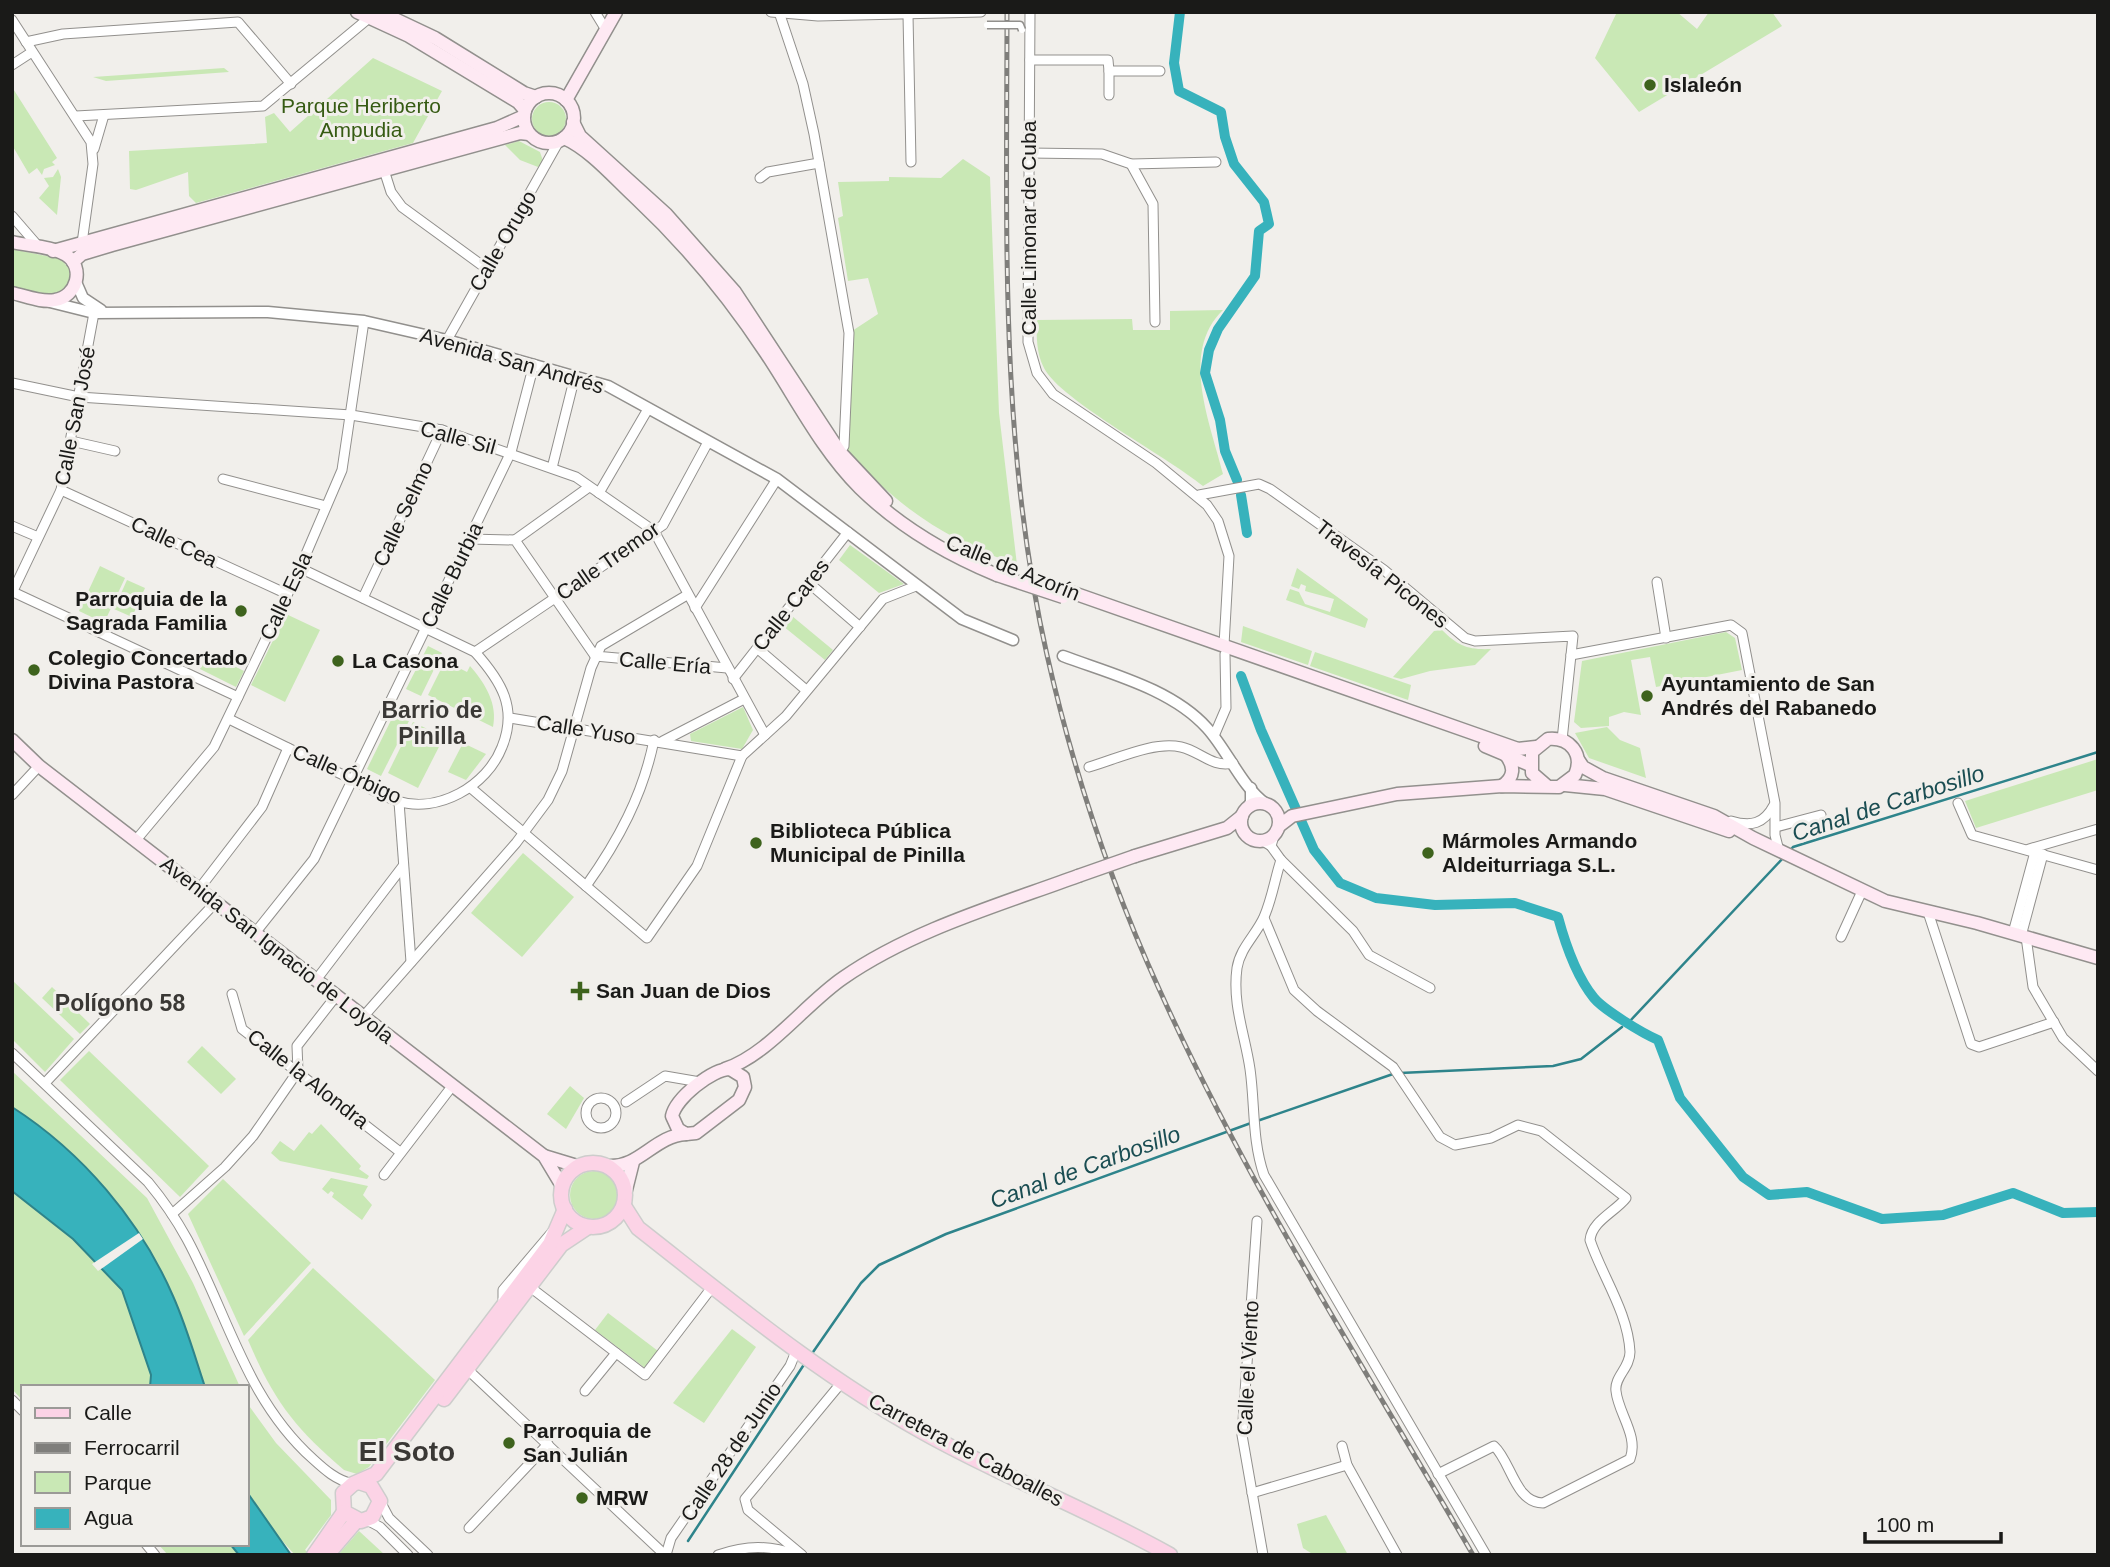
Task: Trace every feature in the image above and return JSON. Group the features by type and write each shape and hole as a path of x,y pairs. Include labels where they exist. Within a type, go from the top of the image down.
{"main road":[{"path":"566,100 616,12"},
{"path":"73,262 82,254 100,248 520,133 529,134 546,143 561,140 573,122 573,110 566,100 555,94 536,97 524,93 427,33 369,14"},
{"path":"369,14 519,102 525,113 529,134"},
{"path":"48,250 82,243 497,128 525,113 536,97"},
{"name":"Calle de Azorín","path":"573,122 587,143 666,214 735,292 840,452 891,506 918,527 997,570"},
{"name":"Calle de Azorín","path":"561,140 608,173 691,254 730,302 817,434 858,487 925,540 997,570 1224,650 1518,749 1536,747"},
{"path":"12,242 63,253 73,262 76,282 66,297 47,301 12,293"},
{"name":"Calle de Azorín","path":"1224,650 1505,754 1530,766"},
{"path":"1502,786 1523,778 1536,747 1548,739 1562,740 1574,748 1579,761 1590,773 1714,816 1784,854 1862,891 1928,912 2098,958"},
{"name":"Avenida San Ignacio de Loyola","path":"12,740 39,766 544,1156"},
{"path":"1502,786 1509,781 1513,772 1513,766 1505,754"},
{"path":"1564,785 1575,775 1579,761"},
{"path":"1530,766 1536,779 1547,786"},
{"path":"608,1166 633,1163 661,1139 675,1107 705,1081 753,1056 843,977 883,954 932,931 1078,876 1227,828 1258,803 1297,815 1397,794 1502,786 1564,785 1605,789 1753,838"},
{"path":"1271,808 1272,837"},
{"path":"1245,813 1241,825 1247,836"},
{"path":"1227,828 1247,836 1272,837 1297,815"},
{"path":"661,1139 701,1130 738,1100 744,1092 753,1056"},
{"path":"725,1069 740,1073 745,1082"},
{"path":"672,1116 674,1126 687,1134"},
{"path":"544,1156 577,1166 598,1162 608,1166 623,1180 626,1190"},
{"path":"314,1555 356,1483 376,1474 502,1311 550,1244 565,1209 562,1186 544,1156"},
{"path":"604,1225 613,1220 624,1206 633,1163"},
{"path":"562,1186 577,1166"},
{"name":"Carretera de Caboalles","path":"624,1206 638,1228 842,1382 922,1432 1170,1555"},
{"path":"565,1209 576,1222 588,1227"},
{"path":"327,1555 362,1520 376,1512 383,1479 467,1369 502,1311 530,1287 561,1245 588,1227 604,1225 638,1228"},
{"path":"356,1483 372,1486 379,1498"},
{"path":"343,1505 362,1520"}],"street":[{"path":"595,12 606,30"},
{"path":"758,12 908,15 981,13"},
{"name":"Calle Limonar de Cuba","path":"1030,12 1028,342 1037,373 1053,394 1199,495 1218,521 1229,556 1224,650 1226,708 1214,736"},
{"path":"775,13 803,84 849,332 844,446 840,452"},
{"path":"76,116 263,106 369,14"},
{"path":"908,15 911,162"},
{"path":"12,20 76,116 94,151"},
{"path":"26,42 63,34 238,22 290,84"},
{"path":"986,25 1020,25 1022,30"},
{"path":"12,65 32,52"},
{"path":"1030,60 1108,60 1109,94"},
{"path":"1109,71 1160,71"},
{"path":"82,243 94,151 104,115"},
{"name":"Calle Orugo","path":"447,340 561,140"},
{"path":"1029,153 1101,154 1131,164 1216,162"},
{"path":"760,178 768,172 819,163"},
{"path":"1131,164 1153,204 1155,322"},
{"path":"384,170 391,192 402,206 487,269"},
{"path":"12,216 32,241 48,250"},
{"path":"76,282 83,298 107,313"},
{"name":"Avenida San Andrés","path":"47,301 94,313 268,312 364,321 447,340 608,386 777,479 962,619 1013,640"},
{"name":"Calle San José","path":"13,592 61,490 94,313"},
{"name":"Calle Esla","path":"139,843 214,747 300,568 342,470 364,321"},
{"name":"Calle Burbia","path":"256,933 314,859 511,452 534,364"},
{"path":"552,468 575,376"},
{"name":"Calle Sil","path":"12,383 79,397 351,415 442,430 576,477 654,531 765,735"},
{"path":"599,492 648,409"},
{"name":"Calle Selmo","path":"363,598 442,430"},
{"path":"71,441 115,451"},
{"name":"Calle Tremor","path":"475,652 663,525 708,442"},
{"path":"223,479 326,506"},
{"path":"695,608 777,479"},
{"name":"Travesía Picones","path":"1199,495 1259,484 1270,489 1384,570 1465,638 1475,642 1573,636 1571,655"},
{"path":"469,539 515,540 589,487"},
{"name":"Calle Cea","path":"61,490 287,594"},
{"path":"12,526 38,537"},
{"name":"Calle Cares","path":"733,679 848,532"},
{"path":"515,540 595,656 601,646 687,595"},
{"path":"300,568 475,652 493,672 507,695 509,718"},
{"path":"1657,582 1666,638"},
{"path":"809,583 860,627"},
{"path":"471,788 647,938 697,866 742,756 806,691 883,599 916,586"},
{"path":"13,592 238,697"},
{"path":"1562,740 1571,655 1731,625 1742,633 1774,803 1776,827 1784,854"},
{"path":"757,648 806,691"},
{"name":"Calle Ería","path":"363,1017 524,832 548,800 562,771 595,656 727,668"},
{"path":"1063,656 1140,685 1188,709 1214,736 1251,788 1271,808"},
{"name":"Calle Yuso","path":"658,740 744,699"},
{"name":"Calle Órbigo","path":"229,719 399,802 433,802 471,788 486,775 502,748 509,718"},
{"name":"Calle Yuso","path":"509,718 658,740 742,756"},
{"path":"586,886 619,837 637,799 658,740"},
{"path":"1089,767 1161,746 1183,747 1208,762 1233,763"},
{"path":"199,890 262,807 288,748"},
{"path":"12,795 39,766"},
{"path":"1245,813 1251,802 1251,788"},
{"path":"399,802 411,962"},
{"path":"1714,816 1755,824 1767,816 1774,803"},
{"path":"1958,803 1972,835 2098,870"},
{"path":"1776,827 1821,815"},
{"path":"2035,852 2098,829"},
{"path":"1272,837 1280,860 1353,931 1369,955 1430,988"},
{"path":"2035,852 2020,935 2033,986 2063,1038 2098,1071"},
{"path":"1280,860 1264,918 1246,944 1237,967 1237,1008 1250,1067 1257,1130 1256,1151 1264,1175 1486,1555"},
{"path":"316,980 403,866"},
{"path":"1841,937 1862,891"},
{"path":"45,1083 216,902"},
{"path":"1928,912 1972,1044 1979,1047 2054,1022"},
{"path":"1264,918 1294,990 1317,1011 1393,1067 1403,1078 1427,1119 1448,1141 1455,1145 1491,1138 1518,1125 1541,1131 1626,1198 1618,1209 1594,1226 1590,1240 1627,1335 1628,1366 1616,1383 1616,1392 1632,1443 1630,1458 1543,1503 1535,1503 1526,1497 1494,1446 1438,1474"},
{"name":"Calle la Alondra","path":"232,994 242,1029 400,1152"},
{"path":"172,1214 225,1167 253,1136 298,1071 297,1045 336,996"},
{"path":"12,1053 148,1182 172,1214 261,1400 287,1434 328,1473 343,1505"},
{"path":"615,1108 662,1077 677,1076 691,1081 705,1081"},
{"path":"677,1076 686,1089 684,1099"},
{"path":"384,1175 453,1085"},
{"name":"Calle el Viento","path":"1257,1221 1242,1436 1263,1555"},
{"path":"530,1287 645,1376 713,1286"},
{"path":"585,1391 616,1353"},
{"name":"Calle 28 de Junio","path":"669,1555 671,1538 790,1366 804,1355"},
{"path":"467,1369 669,1555"},
{"path":"799,1555 748,1510 745,1499 842,1382"},
{"path":"470,1528 548,1444"},
{"path":"1342,1446 1347,1465 1396,1555"},
{"path":"1252,1493 1347,1465"},
{"path":"328,1473 356,1483"},
{"path":"379,1498 389,1518 428,1555"},
{"path":"362,1520 380,1527 408,1555"},
{"path":"767,1527 770,1536 767,1546"},
{"path":"718,1555 736,1549 767,1546 799,1555"}],"green space":[{"name":"Islaleón","path":"1617,12 1677,12 1697,29 1709,12 1772,12 1782,26 1639,112 1595,58"},
{"name":"Parque Heriberto Ampudia","path":"373,58 442,91 413,143 196,203 189,196 188,172 136,190 130,189 129,151 267,143 265,117 274,113 290,132"},
{"path":"224,68 229,72 106,81 93,77"},
{"path":"12,87 57,158 52,162 55,165 44,169 42,175 37,168 29,174 12,145"},
{"path":"549,102 561,107 566,119 561,131 549,136 537,131 532,119 537,107"},
{"path":"519,141 540,152 543,161 538,167 520,160 505,145"},
{"path":"963,159 990,177 999,413 1017,565 990,555 922,518 882,486 844,446 849,333 878,314 868,278 848,281 838,218 843,216 838,182 889,181 889,177 941,178"},
{"path":"58,169 61,177 57,215 39,198 49,186 44,178 53,177"},
{"path":"12,249 61,259 70,270 70,281 66,288 59,292 40,293 12,287"},
{"path":"1223,310 1210,327 1203,346 1200,367 1206,411 1223,474 1203,486 1071,396 1044,368 1037,344 1036,320 1132,319 1133,330 1170,330 1170,311"},
{"path":"850,545 904,584 879,593 839,560"},
{"path":"100,566 125,578 104,623 79,611"},
{"path":"1297,568 1368,619 1365,628 1286,600 1290,589 1299,592 1305,604 1330,612 1334,599 1305,591 1306,586 1301,584 1299,589 1291,586"},
{"path":"127,580 145,588 132,617 114,609"},
{"path":"286,614 320,630 285,702 251,685"},
{"path":"792,616 833,650 825,660 783,626"},
{"path":"1243,626 1312,651 1308,665 1241,642"},
{"path":"1442,630 1464,646 1491,649 1475,665 1430,671 1401,679 1393,677 1434,631"},
{"path":"1726,632 1735,638 1742,670 1656,687 1650,657 1631,660 1641,715 1624,712 1609,717 1609,726 1581,728 1574,722 1582,661"},
{"path":"428,646 442,653 421,696 406,689"},
{"path":"1315,652 1411,685 1408,700 1310,666"},
{"path":"208,653 244,671 236,687 200,669"},
{"path":"445,661 467,672 470,666 481,679 494,710 493,727 428,695"},
{"path":"398,706 413,713 381,776 367,769"},
{"path":"743,707 753,730 742,749 691,741 690,734"},
{"path":"413,722 444,737 418,788 388,773"},
{"path":"1607,727 1620,740 1640,748 1646,778 1589,758 1575,733"},
{"path":"463,743 486,754 466,780 448,772"},
{"path":"2098,759 2098,790 1976,828 1965,801"},
{"path":"523,853 574,897 522,957 471,913"},
{"path":"12,980 74,1039 45,1072 12,1039"},
{"path":"52,987 90,1024 80,1034 42,998"},
{"path":"202,1046 236,1079 221,1094 187,1062"},
{"path":"89,1051 209,1166 180,1197 60,1080"},
{"path":"12,1071 147,1198 193,1283 239,1385 204,1385 178,1307 144,1241 126,1215 85,1167 62,1145 12,1107"},
{"path":"570,1086 584,1098 566,1129 547,1114"},
{"path":"321,1124 361,1166 359,1169 369,1176 367,1179 280,1161 271,1153 280,1141 294,1151 309,1132 312,1134"},
{"path":"594,1171 611,1178 618,1195 611,1212 594,1219 577,1212 570,1195 577,1178"},
{"path":"331,1178 368,1186 363,1195 372,1205 362,1220 332,1197 334,1193 331,1191 328,1194 322,1189"},
{"path":"223,1179 311,1263 244,1336 188,1214"},
{"path":"12,1191 73,1239 122,1290 151,1375 150,1385 21,1385 21,1399 12,1389"},
{"path":"313,1268 435,1380 369,1467 357,1474 344,1470 287,1412 267,1380 248,1340"},
{"path":"608,1313 658,1351 645,1368 595,1330"},
{"path":"732,1329 756,1347 704,1423 673,1403"},
{"path":"248,1404 276,1443 331,1500 331,1515 305,1550 312,1555 295,1555 268,1525 248,1494"},
{"path":"1326,1515 1348,1555 1314,1555 1303,1548 1297,1524"},
{"path":"359,1531 385,1555 338,1555"},
{"path":"160,1546 232,1546 239,1555 168,1555"}],"water":[{"path":"12,1107 38,1125 85,1167 126,1215 144,1241 173,1296 204,1385 150,1385 151,1375 122,1290 73,1239 12,1191"},
{"path":"248,1493 291,1555 239,1555 232,1546 248,1546"}],"pier":[{"path":"139,1233 143,1239 98,1271 92,1264"}],"waterway":[{"path":"1180,12 1174,63 1179,91 1221,112 1225,137 1234,164 1264,202 1269,224 1259,231 1255,276 1218,329 1209,350 1205,373 1220,420 1225,451 1237,480"},
{"path":"1241,495 1247,533"},
{"path":"1241,676 1261,730 1314,850 1340,883 1376,898 1435,905 1515,903 1558,917 1577,970 1594,998 1624,1021 1658,1040 1680,1098 1743,1177 1769,1195 1807,1192 1882,1219 1943,1215 2013,1193 2063,1213 2098,1212"},
{"name":"Canal de Carbosillo","path":"1789,852 1793,847 2098,752"},
{"name":"Canal de Carbosillo","path":"1630,1021 1784,857"},
{"name":"Canal de Carbosillo","path":"1400,1073 1553,1066 1581,1059 1622,1027"},
{"name":"Canal de Carbosillo","path":"1257,1121 1393,1074"},
{"name":"Canal de Carbosillo","path":"811,1355 861,1283 879,1265 946,1234 1251,1123"},
{"name":"Canal de Carbosillo","path":"688,1541 805,1363"}],"railway":[{"path":"1007,12 1009,335 1020,495 1047,655 1081,784 1125,910 1194,1063 1309,1277 1473,1555"}],"place":[{"name":"Islaleón","path":"1650,85"},
{"name":"Parroquia de la Sagrada Familia","path":"241,611"},
{"name":"La Casona","path":"338,661"},
{"name":"Colegio Concertado Divina Pastora","path":"34,670"},
{"name":"Ayuntamiento de San Andrés del Rabanedo","path":"1647,696"},
{"name":"Biblioteca Pública Municipal de Pinilla","path":"756,843"},
{"name":"Mármoles Armando Aldeiturriaga S.L.","path":"1428,853"},
{"name":"San Juan de Dios","path":"580,991"},
{"name":"Parroquia de San Julián","path":"509,1443"},
{"name":"MRW","path":"582,1498"}],"district":[{"name":"Barrio de Pinilla","path":"432,723"},
{"name":"Polígono 58","path":"120,1003"},
{"name":"El Soto","path":"407,1451"}]}
